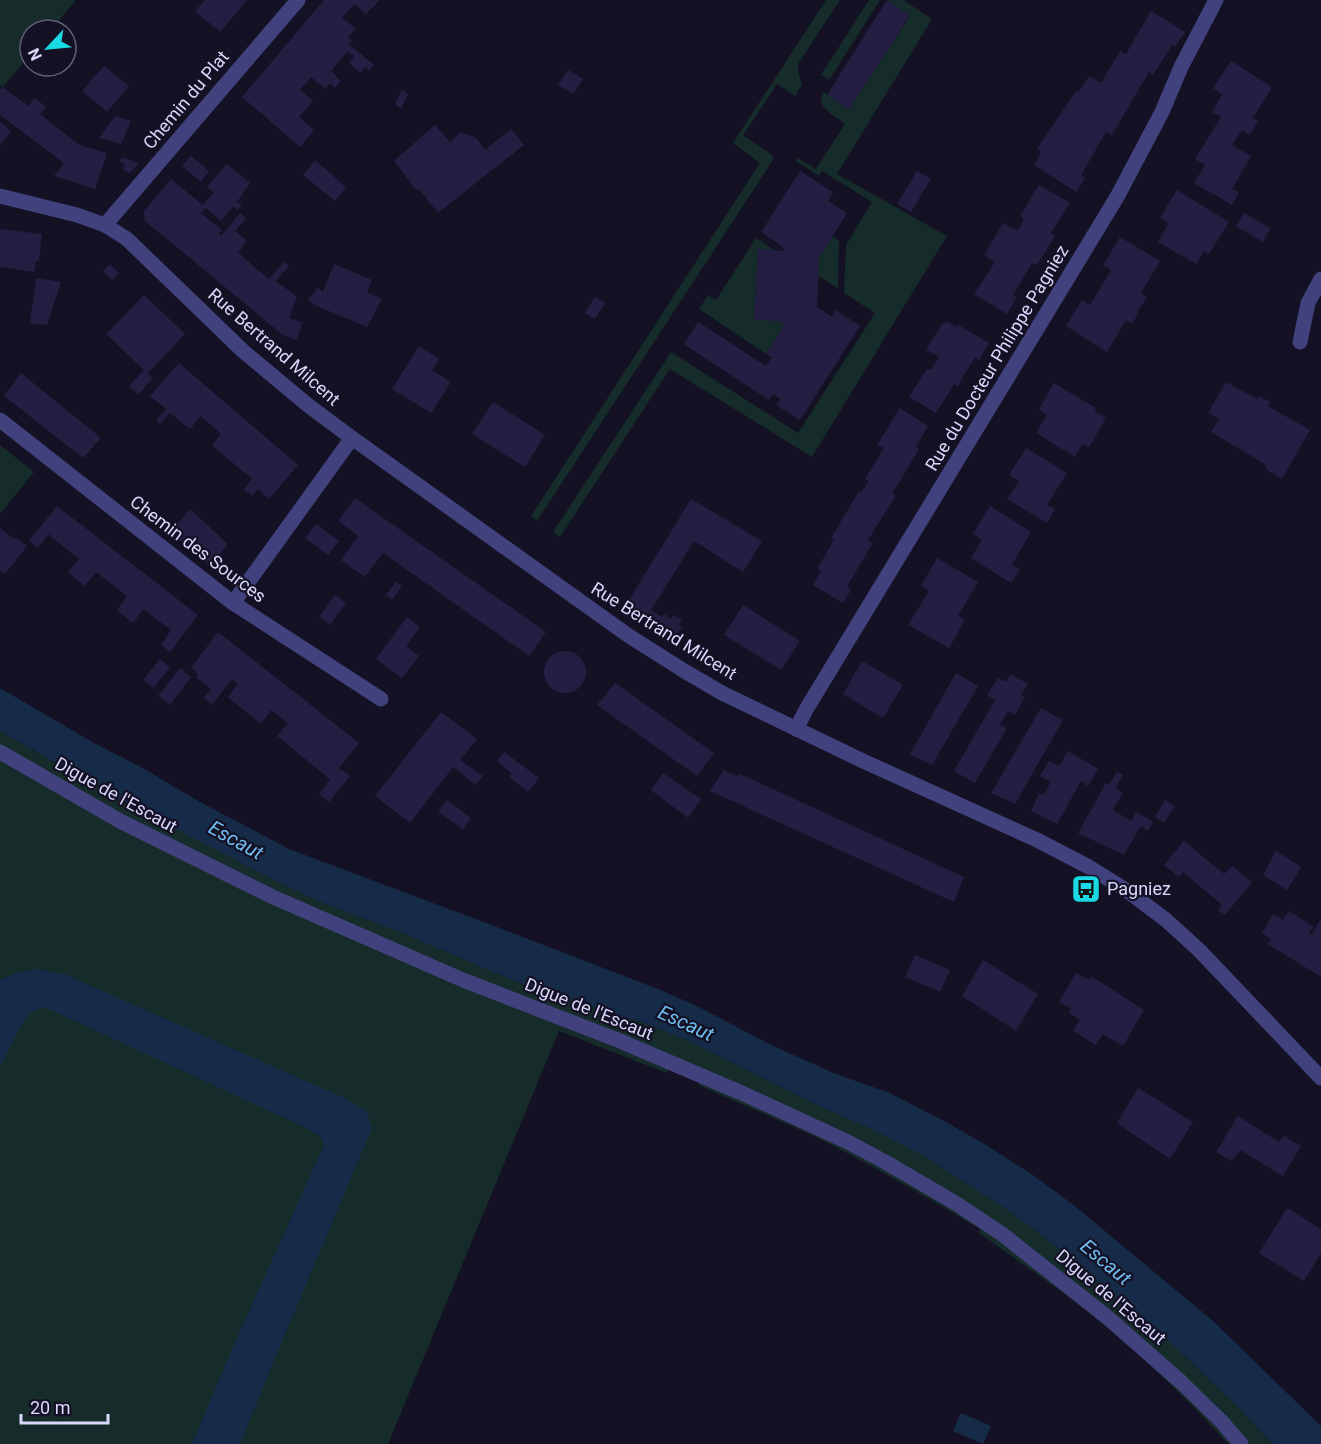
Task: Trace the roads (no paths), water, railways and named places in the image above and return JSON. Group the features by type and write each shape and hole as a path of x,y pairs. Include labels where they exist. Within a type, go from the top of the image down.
{"street":[{"name":"Chemin du Plat","path":"105,225 298,0"},
{"name":"Rue du Docteur Philippe Pagniez","path":"796,729 1117,197 1162,112 1180,67 1216,0"},
{"name":"Rue Bertrand Milcent","path":"0,196 76,215 105,225 127,239 243,351 351,438 629,636 686,672 722,693 872,765 1037,840 1112,880 1147,904 1191,943 1321,1078"},
{"path":"1300,342 1308,303 1321,279"},
{"name":"Chemin des Sources","path":"0,420 233,603 381,699"},
{"path":"233,603 351,438"},
{"name":"Digue de l'Escaut","path":"0,752 120,821 273,897 454,976 620,1041 744,1094 848,1142 887,1163 957,1204 1002,1234 1053,1274 1155,1358 1241,1444"}],"water":[{"name":"Escaut","path":"0,688 94,743 289,849 658,989 697,1006 771,1045 836,1074 890,1093 946,1122 1033,1175 1076,1207 1212,1320 1321,1426 1321,1444 1273,1444 1183,1354 1048,1240 1008,1210 922,1155 684,1039 644,1023 524,985 405,934 321,902 278,882 128,804 0,731"},
{"path":"38,969 64,974 349,1100 367,1112 372,1128 240,1444 192,1444 324,1145 320,1136 304,1127 42,1007 29,1014 0,1067 0,980 18,972"},
{"path":"961,1413 991,1426 983,1444 953,1431"}],"place":[{"name":"Pagniez","path":"1086,889"}]}
